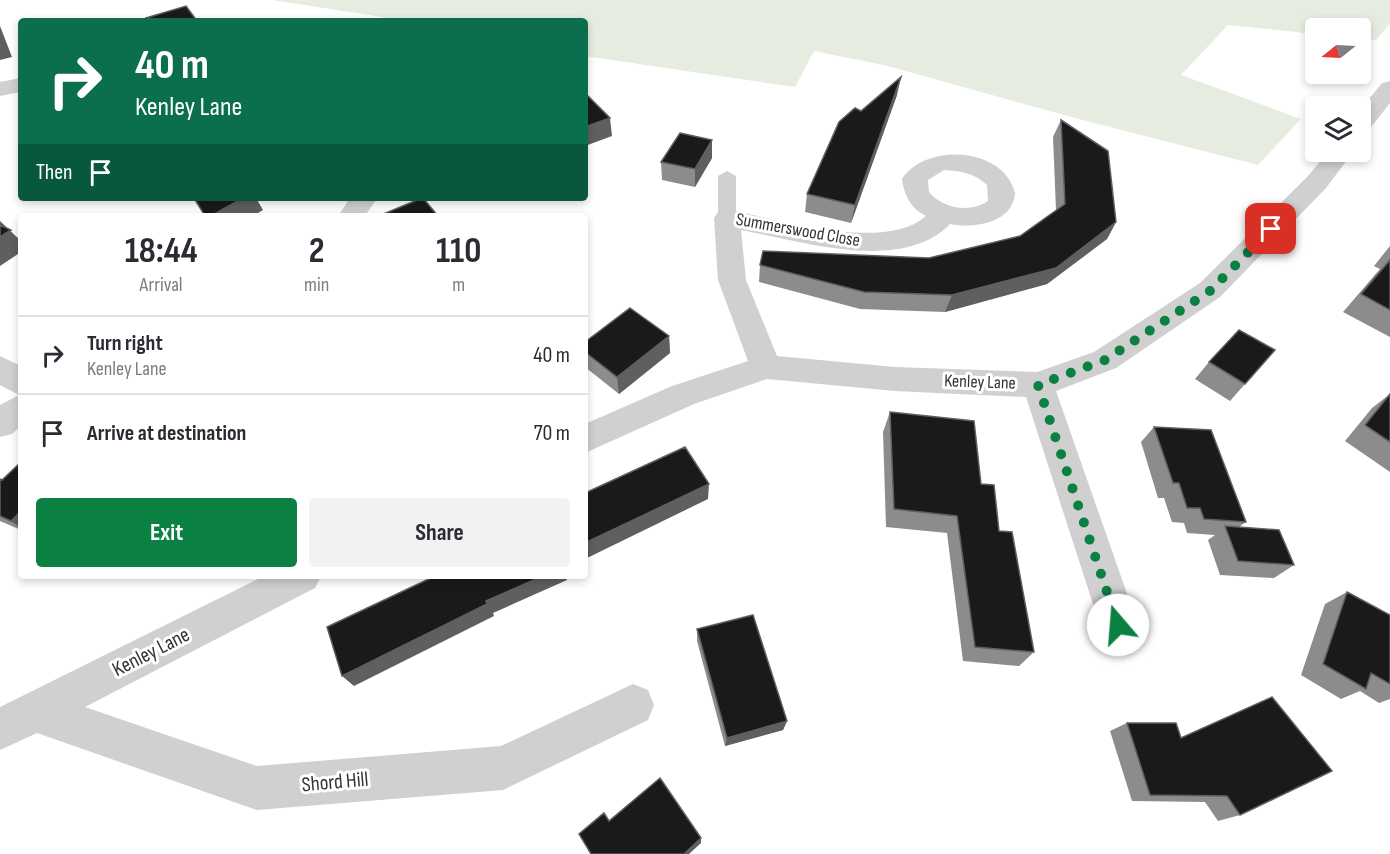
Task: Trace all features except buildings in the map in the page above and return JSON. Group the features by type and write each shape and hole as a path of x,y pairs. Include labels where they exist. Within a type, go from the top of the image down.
{"street":[{"path":"0,89 18,86"},
{"path":"1371,112 1390,88"},
{"name":"Kenley Lane","path":"588,439 683,395 766,367 895,379 1038,385 1105,360 1210,291 1317,182 1333,162"},
{"name":"Summerswood Close","path":"766,367 732,280 726,218 852,242 896,240 927,229 945,213"},
{"path":"0,368 18,381"},
{"path":"1038,385 1118,625"},
{"path":"0,424 18,409"},
{"name":"Kenley Lane","path":"18,720 296,579"},
{"name":"Shord Hill","path":"18,720 256,788 503,768 633,705"}],"lane":[{"path":"726,218 727,176"}],"shaded area":[{"path":"272,0 1390,0 1390,24 1376,40 1371,39 1371,18 1305,18 1305,33 1228,25 1181,75 1301,119 1258,165 1075,118 884,65 814,51 795,87 588,56 588,18 389,18"}],"route":[{"path":"1118,625 1038,385 1105,360 1210,291 1271,229"}]}
